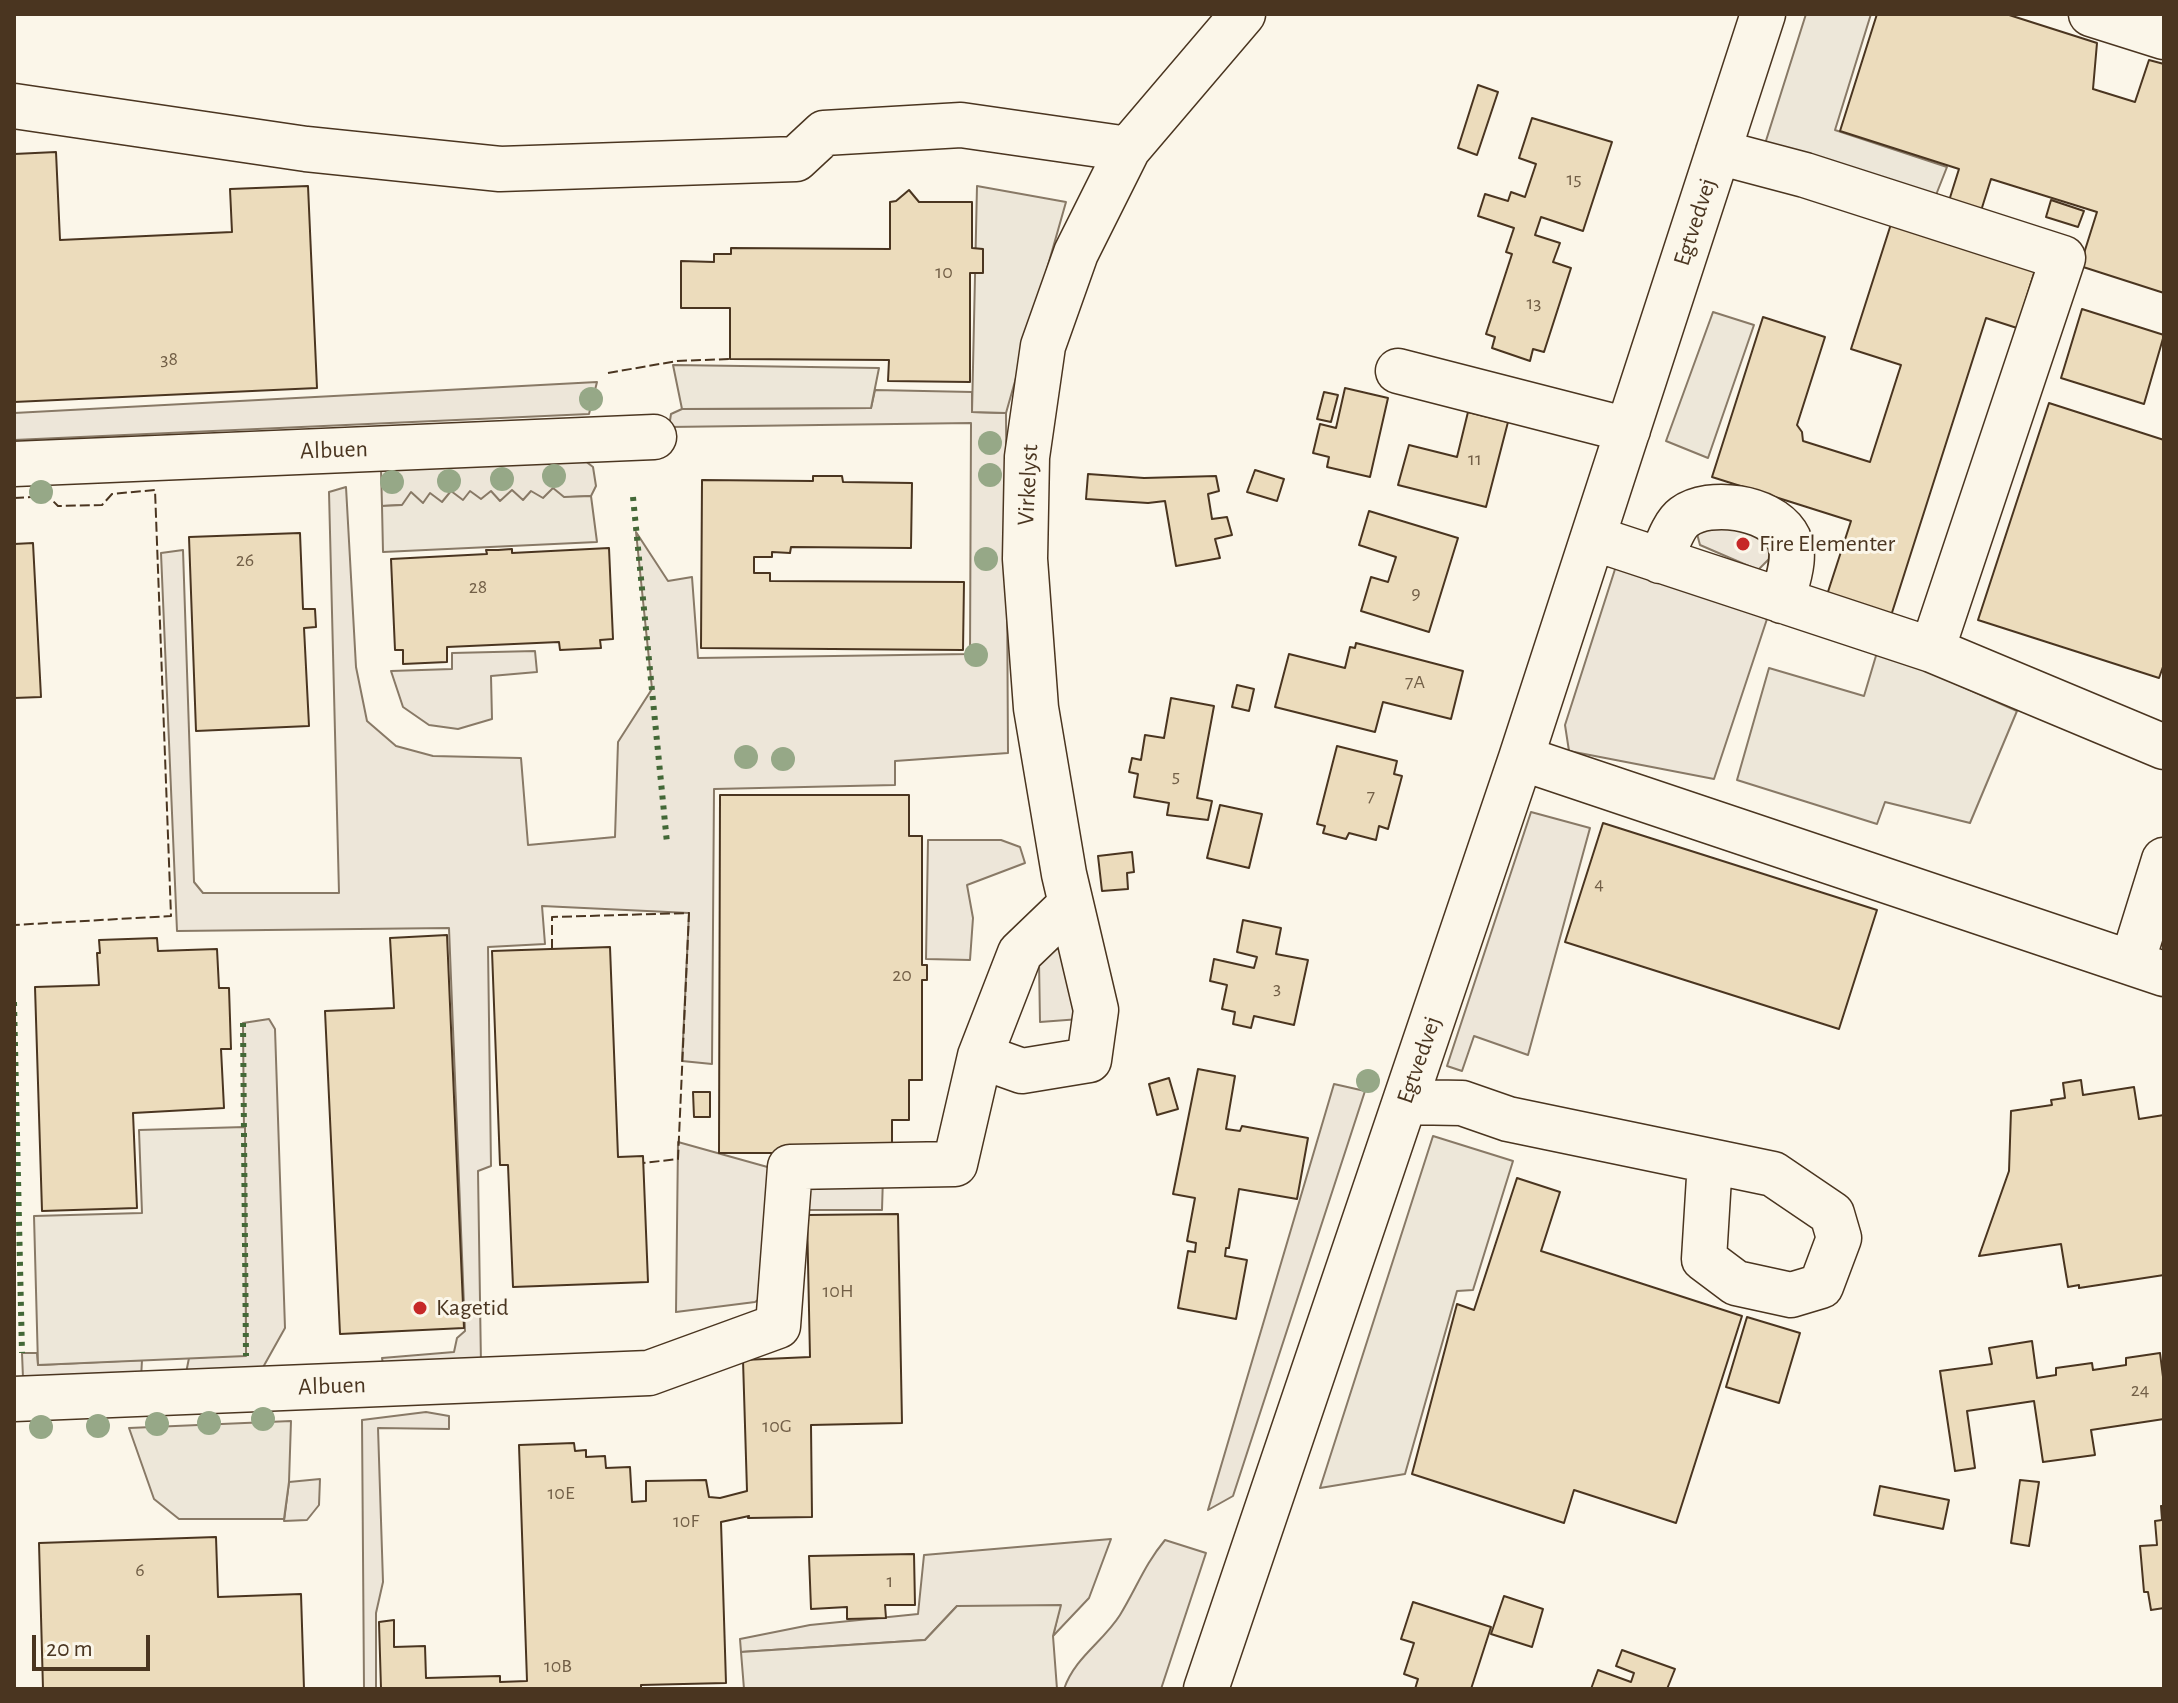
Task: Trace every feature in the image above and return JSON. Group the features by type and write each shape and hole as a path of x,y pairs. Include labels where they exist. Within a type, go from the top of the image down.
{"street":[{"name":"Virkelyst","path":"980,1056 1022,1071 1089,1060 1096,1010 1071,904 1036,708 1025,559 1027,457 1043,346 1076,253 1128,149 1243,14"},
{"name":"Egtvedvej","path":"1206,1689 1521,758 1763,14"},
{"path":"2091,14 2164,37"},
{"path":"14,106 306,149 500,169 796,159 824,133 961,125 1128,149"},
{"path":"1718,152 1805,175 2063,258 1932,650"},
{"path":"1398,371 1628,430"},
{"name":"Albuen","path":"14,464 654,437"},
{"path":"1660,561 1681,519 1703,507 1732,506 1766,518 1787,535 1792,561 1782,601"},
{"path":"1593,538 1932,650 2164,747"},
{"path":"1521,758 2148,969 2164,860"},
{"path":"980,1056 1020,953 1071,904"},
{"name":"Albuen","path":"14,1399 649,1373 778,1326 790,1167 955,1164 980,1056"},
{"path":"1405,1102 1462,1103 1508,1119 1710,1161"}],"shaded area":[{"path":"1806,14 1871,14 1835,130 1947,167 1934,200 1764,147"},
{"path":"977,186 1066,202 1006,413 972,412"},
{"path":"1713,312 1754,325 1708,458 1666,441"},
{"path":"673,365 879,368 871,408 682,409"},
{"path":"597,382 589,414 14,440 14,413"},
{"path":"875,390 972,392 972,412 1006,413 1008,753 895,761 895,785 714,789 712,1064 682,1061 689,913 542,906 545,944 488,947 491,1166 478,1171 481,1365 384,1370 382,1358 454,1352 457,1338 465,1331 449,928 177,931 161,553 183,550 194,882 203,893 339,893 329,492 346,487 356,667 367,721 396,746 433,756 521,758 528,845 615,837 618,742 652,689 636,532 668,581 692,577 698,658 970,654 971,423 669,427 671,414 682,409 871,408"},
{"path":"584,460 593,467 596,486 591,496 382,506 381,470"},
{"path":"553,488 564,497 591,496 597,542 383,552 382,506 402,505 411,492 423,503 430,493 442,502 451,491 463,500 470,491 481,499 491,491 500,501 512,490 523,500 531,491 543,498"},
{"path":"1718,514 1768,532 1771,557 1758,570 1700,545 1696,530"},
{"path":"1617,563 1638,568 1767,619 1714,779 1569,751 1565,725"},
{"path":"1878,649 2017,711 1970,823 1885,802 1877,824 1737,780 1769,668 1864,696"},
{"path":"535,651 537,672 491,676 492,719 458,729 429,725 403,707 391,671 452,669 452,653"},
{"path":"1531,812 1590,828 1528,1055 1474,1036 1462,1071 1447,1066"},
{"path":"928,840 1001,840 1020,847 1025,863 967,885 973,918 970,960 926,959"},
{"path":"1057,942 1080,1019 1040,1022 1039,962"},
{"path":"269,1019 275,1029 285,1328 257,1378 185,1378 189,1358 246,1355 243,1023"},
{"path":"1334,1084 1365,1091 1233,1496 1208,1510"},
{"path":"245,1127 246,1356 38,1365 34,1216 142,1213 139,1130"},
{"path":"1433,1136 1513,1161 1473,1290 1457,1291 1405,1474 1320,1488"},
{"path":"678,1142 771,1168 769,1292 755,1302 676,1312"},
{"path":"883,1176 882,1210 808,1210 806,1189"},
{"path":"22,1353 37,1353 38,1365 142,1360 141,1379 23,1378"},
{"path":"426,1412 449,1416 449,1429 378,1428 383,1582 376,1613 376,1689 364,1689 362,1420"},
{"path":"291,1421 284,1519 179,1519 154,1499 129,1428"},
{"path":"320,1479 319,1505 307,1520 284,1521 289,1482"},
{"path":"1111,1539 1089,1598 1053,1636 1060,1606 957,1606 925,1640 741,1652 740,1639 810,1625 918,1614 924,1555"},
{"path":"1165,1540 1206,1553 1161,1689 1064,1689 1075,1668 1120,1615 1146,1567"},
{"path":"1061,1605 1053,1636 1057,1689 744,1689 741,1652 925,1640 957,1606"}],"building":[{"path":"1877,14 2006,14 2097,43 2093,89 2135,102 2149,60 2164,64 2164,293 2080,266 2097,212 1991,179 1980,214 1948,204 1959,169 1840,131"},
{"path":"1478,85 1498,92 1477,155 1458,148"},
{"path":"1532,118 1612,142 1583,231 1541,217 1535,235 1560,243 1553,262 1571,268 1544,352 1533,349 1530,361 1492,348 1495,337 1486,334 1512,254 1506,252 1514,228 1478,216 1485,194 1508,201 1511,192 1525,197 1536,164 1519,158"},
{"path":"56,152 60,240 232,232 230,189 308,186 317,388 14,402 14,154"},
{"path":"909,190 919,202 972,202 972,248 983,249 983,273 970,273 970,382 888,381 889,360 730,359 730,308 681,308 681,261 714,262 714,254 731,254 731,248 890,249 890,202"},
{"path":"2051,200 2084,211 2078,227 2046,217"},
{"path":"1891,224 2035,270 2017,328 1986,318 1889,622 1825,601 1851,521 1712,477 1763,317 1825,337 1797,425 1803,441 1870,462 1901,365 1851,349"},
{"path":"2082,309 2164,335 2144,404 2061,378"},
{"path":"1345,388 1388,398 1370,477 1327,467 1329,457 1313,453 1320,424 1336,428"},
{"path":"1324,392 1338,395 1331,422 1317,419"},
{"path":"2049,403 2164,440 2164,664 2159,678 1978,620"},
{"path":"1468,412 1508,422 1486,507 1398,485 1409,445 1457,457"},
{"path":"1255,470 1284,479 1277,501 1247,492"},
{"path":"1088,474 1144,478 1216,476 1219,491 1208,494 1212,519 1227,517 1232,535 1215,539 1220,558 1176,566 1165,501 1148,503 1086,499"},
{"path":"813,476 842,476 843,482 912,483 911,548 791,547 790,553 772,552 772,557 754,557 754,573 770,573 770,581 964,582 963,650 701,648 702,480 813,481"},
{"path":"1369,511 1458,538 1429,632 1361,611 1371,577 1388,582 1396,557 1359,545"},
{"path":"300,533 303,609 315,609 316,627 304,628 309,726 196,731 189,537"},
{"path":"33,543 41,697 14,698 14,544"},
{"path":"609,548 613,639 600,640 601,648 560,650 559,642 447,647 447,662 403,664 403,650 395,650 391,559 487,554 486,550 512,549 512,553"},
{"path":"1356,643 1463,671 1451,719 1383,702 1375,732 1275,707 1289,654 1345,668 1350,647 1355,648"},
{"path":"1237,685 1254,689 1249,711 1232,707"},
{"path":"1171,698 1214,706 1197,798 1212,801 1208,820 1167,815 1169,803 1134,797 1138,774 1129,772 1132,758 1141,760 1145,735 1164,738"},
{"path":"1337,746 1397,761 1394,774 1402,776 1388,829 1379,826 1376,840 1349,833 1346,839 1323,833 1325,826 1317,824"},
{"path":"720,795 909,795 909,836 922,836 922,965 927,965 927,980 922,980 922,1080 909,1080 909,1120 892,1120 892,1153 719,1153"},
{"path":"1220,805 1262,814 1249,868 1207,858"},
{"path":"1603,823 1877,910 1839,1029 1565,942"},
{"path":"1132,852 1134,872 1127,873 1128,889 1102,891 1098,856"},
{"path":"1243,920 1281,928 1276,954 1308,960 1294,1025 1254,1016 1251,1028 1233,1024 1235,1012 1222,1009 1227,985 1210,981 1214,959 1254,968 1257,957 1237,952"},
{"path":"447,935 464,1328 340,1334 325,1011 394,1008 390,938"},
{"path":"157,938 158,951 217,949 219,988 229,988 231,1049 221,1049 224,1108 133,1113 137,1208 42,1211 35,987 99,985 99,940"},
{"path":"610,947 618,1157 643,1156 648,1282 513,1287 508,1165 500,1165 492,951"},
{"path":"1198,1069 1235,1076 1226,1129 1240,1131 1242,1126 1308,1138 1297,1199 1239,1189 1225,1256 1247,1260 1236,1319 1178,1308 1188,1251 1195,1252 1196,1243 1187,1241 1195,1198 1173,1194"},
{"path":"1169,1078 1178,1109 1157,1115 1149,1084"},
{"path":"2081,1080 2083,1095 2134,1087 2139,1119 2164,1115 2164,1275 2068,1287 2061,1244 1979,1256 2009,1171 2011,1111 2052,1105 2051,1100 2065,1098 2063,1083"},
{"path":"693,1092 710,1092 710,1117 694,1117"},
{"path":"1517,1178 1560,1192 1541,1251 1742,1316 1676,1523 1574,1490 1564,1523 1412,1474 1457,1304 1474,1310"},
{"path":"898,1214 902,1423 811,1425 812,1517 749,1516 721,1522 726,1683 641,1685 641,1689 381,1689 379,1622 394,1620 394,1647 425,1646 426,1678 500,1676 500,1682 527,1681 519,1445 574,1443 575,1451 586,1450 586,1457 605,1456 606,1468 630,1467 632,1502 646,1501 646,1481 706,1480 709,1497 720,1498 747,1491 743,1360 810,1357 807,1215"},
{"path":"1747,1317 1800,1333 1779,1403 1726,1387"},
{"path":"2032,1341 2037,1378 2056,1375 2056,1368 2092,1363 2093,1370 2126,1365 2126,1358 2160,1353 2164,1419 2091,1430 2095,1455 2043,1462 2034,1401 1967,1411 1975,1468 1955,1471 1940,1371 1992,1364 1989,1348"},
{"path":"2020,1480 2039,1482 2029,1546 2011,1543"},
{"path":"1880,1486 1949,1500 1943,1529 1874,1515"},
{"path":"2161,1506 2164,1506 2164,1608 2151,1610 2148,1592 2144,1592 2140,1546 2157,1545 2155,1521 2162,1520"},
{"path":"216,1537 218,1597 301,1594 304,1689 43,1689 39,1543"},
{"path":"914,1554 915,1605 885,1605 886,1618 847,1619 847,1607 811,1609 809,1556"},
{"path":"1504,1596 1543,1609 1532,1647 1491,1634"},
{"path":"1413,1602 1491,1627 1471,1689 1415,1689 1418,1679 1404,1674 1414,1643 1401,1639"},
{"path":"1622,1650 1675,1669 1667,1689 1591,1689 1598,1670 1631,1682 1634,1673 1616,1666"}],"hedge":[{"path":"633,497 667,843"},
{"path":"14,1002 22,1353"},
{"path":"243,1023 246,1356"}],"fence":[{"path":"608,373 677,361 730,359"},
{"path":"14,498 48,496 58,506 102,505 112,494 155,490 171,916 14,925"},
{"path":"552,949 552,917 689,913 678,1159 643,1163"}],"place":[{"name":"Fire Elementer","path":"1743,544"},
{"name":"Kagetid","path":"420,1308"}]}
